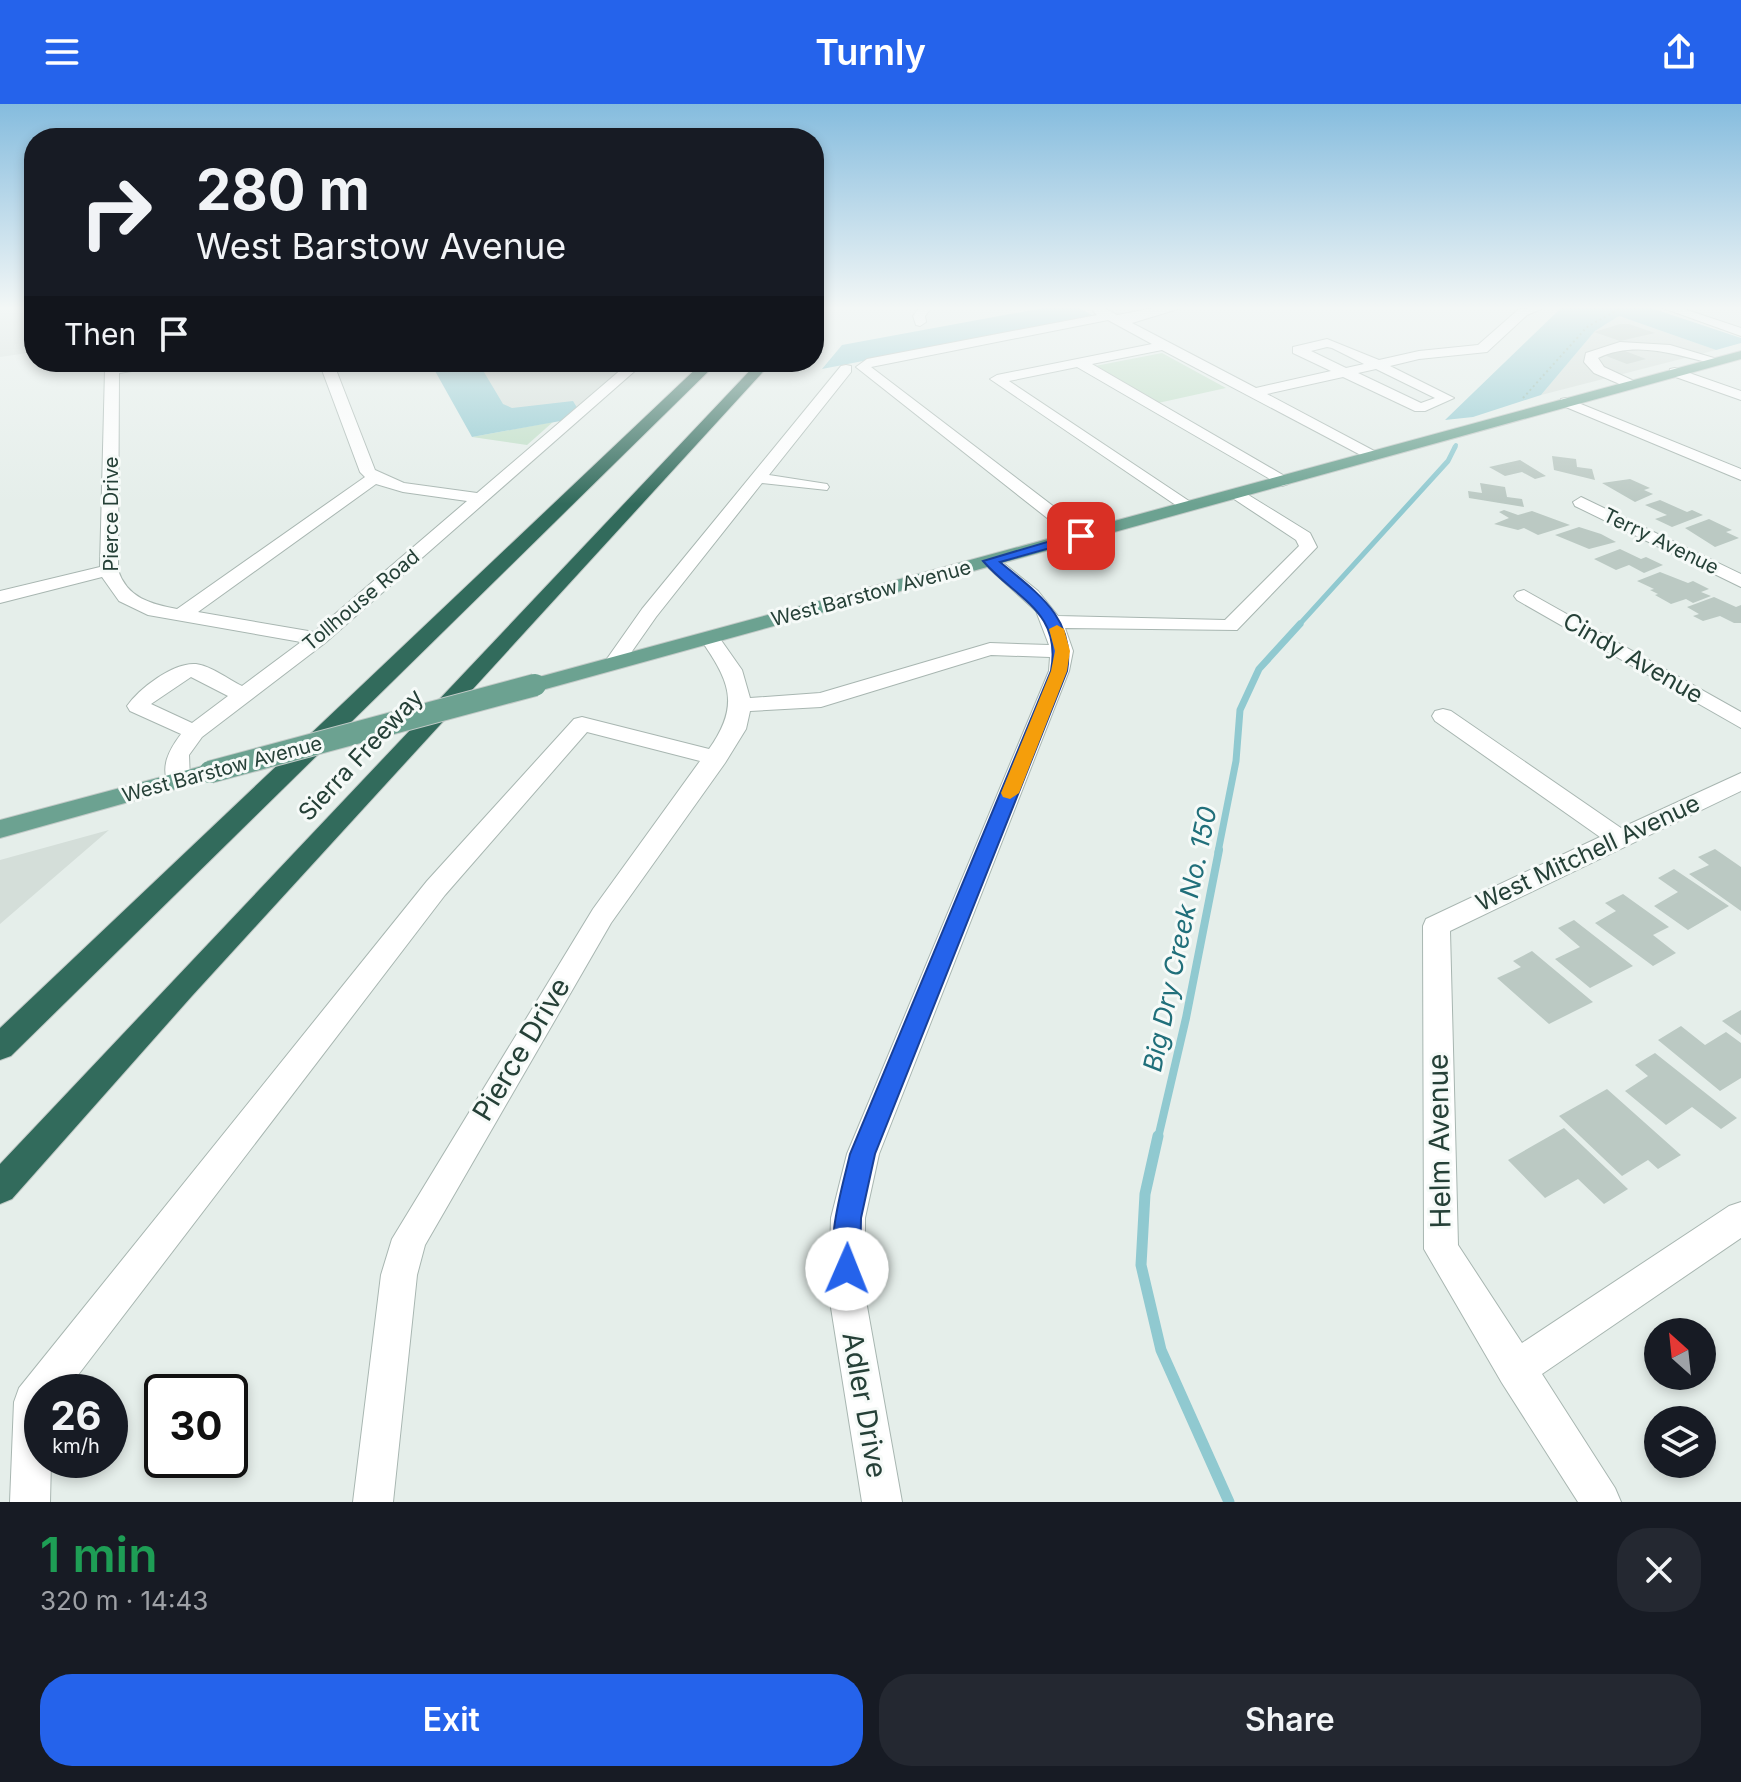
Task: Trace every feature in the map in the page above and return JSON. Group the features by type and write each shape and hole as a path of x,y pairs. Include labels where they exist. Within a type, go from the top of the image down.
{"highway":[{"name":"Sierra Freeway","path":"0,1047 699,373"},
{"name":"Sierra Freeway","path":"0,1188 755,373"}],"main road":[{"name":"West Barstow Avenue","path":"0,829 1670,373"}],"street":[{"name":"Pierce Drive","path":"112,373 109,570 112,583 120,595 134,604 180,616 318,639"},
{"path":"330,373 373,479 396,486 481,498"},
{"name":"Tollhouse Road","path":"194,732 318,639 625,373"},
{"path":"614,663 649,613 843,373"},
{"path":"871,373 1081,536"},
{"path":"1027,373 997,379 1186,507"},
{"path":"1098,373 1282,481"},
{"path":"1218,373 1372,456"},
{"path":"1257,394 1347,373"},
{"path":"1348,373 1420,408 1447,398 1395,373"},
{"path":"1606,373 1629,384"},
{"path":"1678,373 1741,396"},
{"path":"1566,402 1741,475"},
{"path":"758,478 821,487"},
{"path":"180,616 373,479"},
{"path":"1053,622 1230,626 1308,547 1304,537 1237,493"},
{"name":"Terry Avenue","path":"1581,502 1741,581"},
{"path":"709,637 740,687 742,705 821,700 990,649 1063,651 1061,637 1053,622 1034,598 990,561"},
{"path":"0,597 109,570"},
{"name":"Cindy Avenue","path":"1524,596 1741,721"},
{"name":"Adler Drive","path":"882,1502 847,1295 848,1218 863,1154 1059,671 1063,651"},
{"path":"178,781 178,754 194,732 138,706 142,700 182,673 193,670 245,696"},
{"name":"Pierce Drive","path":"373,1502 399,1275 409,1239 602,916 717,758 735,729 742,705"},
{"path":"1443,716 1619,838"},
{"path":"30,1502 33,1402 436,888 582,724 717,758"},
{"name":"West Mitchell Avenue","path":"1436,926 1741,781"},
{"name":"Helm Avenue","path":"1436,926 1441,1249 1601,1502"},
{"path":"1515,1370 1741,1218"}],"path":[{"path":"1517,405 1546,373"}],"shaded area":[{"path":"439,373 631,373 579,417 475,435"},
{"path":"1559,373 1626,373 1541,395"},
{"path":"109,830 0,924 0,860"}],"green space":[{"path":"1107,373 1199,373 1226,388 1158,403"},
{"path":"553,422 527,445 472,437"}],"water":[{"path":"436,373 485,373 503,404 512,408 573,401 581,414 577,418 472,437"},
{"path":"1493,373 1559,373 1541,395 1473,417 1445,420"}],"building":[{"path":"1552,456 1576,459 1577,467 1592,469 1595,480 1554,470"},
{"path":"1520,460 1546,476 1535,479 1522,472 1505,476 1489,467"},
{"path":"1630,479 1650,488 1644,490 1653,494 1635,502 1602,483"},
{"path":"1480,483 1505,487 1507,497 1522,499 1524,507 1469,498 1468,491 1482,493"},
{"path":"1660,500 1687,512 1692,510 1703,515 1672,527 1655,519 1667,515 1645,505"},
{"path":"1504,510 1518,515 1532,511 1570,525 1538,535 1524,528 1518,530 1494,524 1509,518 1499,512"},
{"path":"1709,519 1732,530 1726,532 1739,538 1715,547 1685,528"},
{"path":"1579,527 1616,542 1589,549 1555,535"},
{"path":"1620,549 1663,565 1644,573 1629,565 1616,570 1594,559"},
{"path":"1660,572 1688,583 1693,581 1709,589 1701,592 1711,596 1693,603 1686,599 1671,604 1650,590 1654,589 1637,581"},
{"path":"1714,597 1736,607 1741,605 1741,623 1720,616 1703,621 1693,616 1699,614 1687,607"},
{"path":"1715,849 1741,867 1741,911 1689,874 1709,865 1698,857"},
{"path":"1674,869 1729,906 1688,930 1654,906 1678,892 1658,878"},
{"path":"1623,894 1669,927 1653,935 1676,953 1653,966 1595,923 1616,911 1605,903"},
{"path":"1574,920 1633,966 1590,988 1555,959 1580,947 1558,928"},
{"path":"1532,951 1593,1002 1549,1024 1497,978 1521,967 1513,961"},
{"path":"1741,1010 1741,1035 1722,1021"},
{"path":"1681,1026 1705,1045 1726,1032 1741,1043 1741,1078 1720,1091 1658,1040"},
{"path":"1655,1053 1737,1118 1721,1129 1692,1107 1666,1125 1625,1091 1648,1076 1635,1065"},
{"path":"1607,1089 1681,1155 1658,1169 1648,1160 1622,1176 1559,1116"},
{"path":"1564,1128 1628,1189 1604,1204 1578,1179 1545,1198 1508,1160"}],"waterway":[{"name":"Big Dry Creek No. 150","path":"1298,626 1448,461 1456,445"},
{"name":"Big Dry Creek No. 150","path":"1218,852 1236,761 1240,710 1259,669 1300,624"},
{"name":"Big Dry Creek No. 150","path":"1158,1138 1186,1018 1219,850"},
{"name":"Big Dry Creek No. 150","path":"1158,1136 1145,1194 1141,1265 1161,1350 1229,1502"}],"slow traffic":[{"path":"1010,793 1059,671 1063,651 1057,629"}],"route":[{"path":"847,1269 848,1218 863,1154 1059,671 1063,651 1061,637 1053,622 1034,598 990,561 1081,536"}]}
